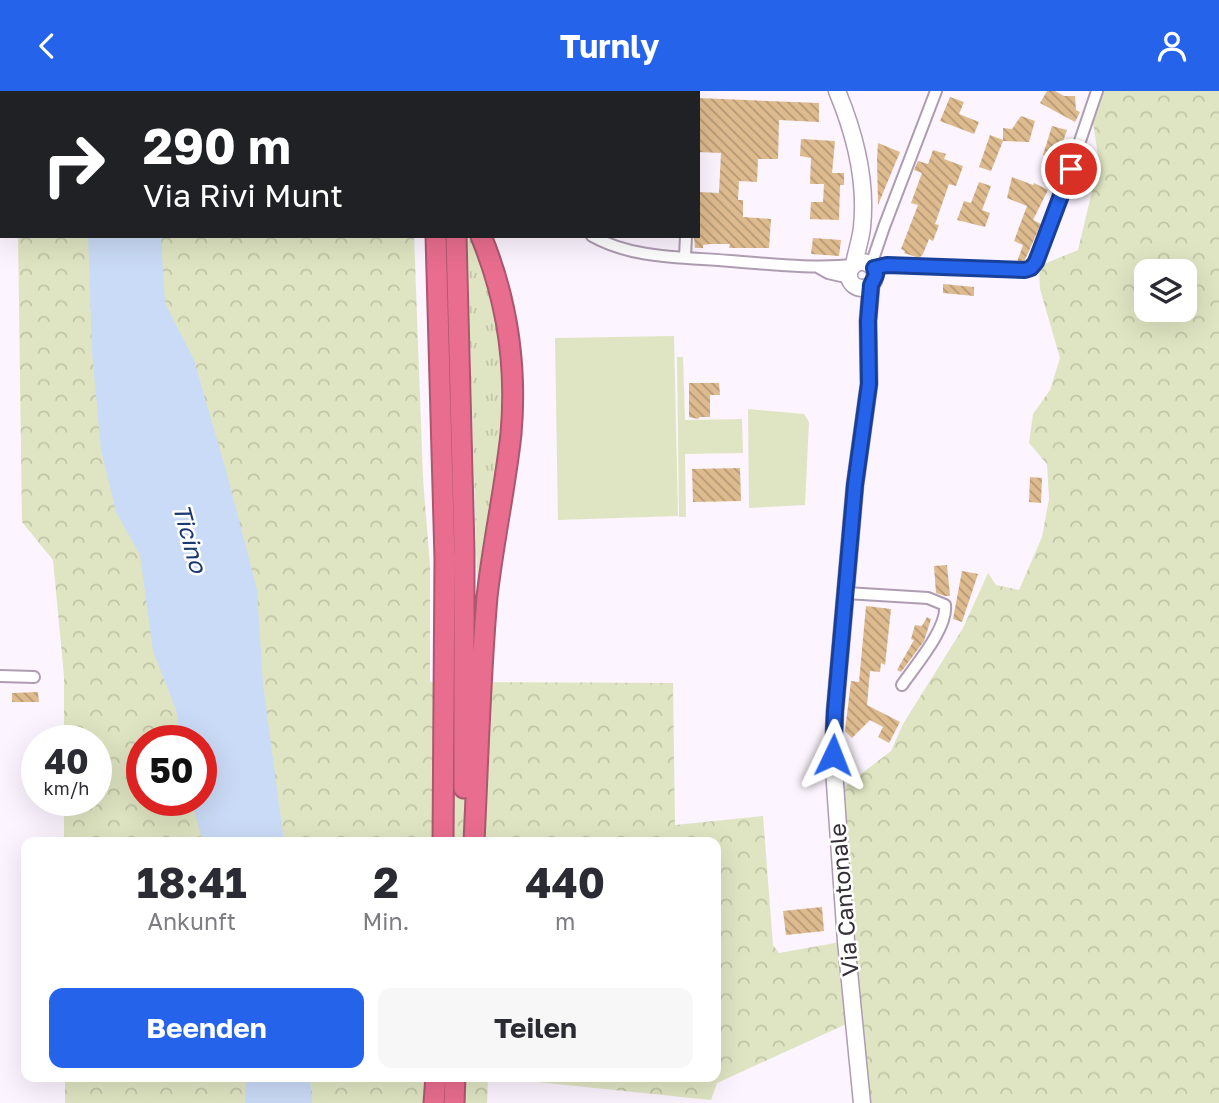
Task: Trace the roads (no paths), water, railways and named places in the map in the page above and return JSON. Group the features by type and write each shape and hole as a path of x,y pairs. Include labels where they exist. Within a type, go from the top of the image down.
{"highway":[{"path":"436,238 445,559 443,837"},
{"path":"456,238 464,549 463,837"},
{"path":"474,837 487,601 509,451 513,396 505,316 482,238"},
{"path":"435,1103 436,1082"},
{"path":"454,1103 455,1082"}],"main road":[{"name":"Via Cantonale","path":"837,91 852,129 859,161 862,229 858,279 868,321 869,384 860,441 845,593 833,755 846,941 862,1103"},
{"name":"Via Cantonale","path":"862,229 873,267"},
{"path":"858,279 875,279 873,267"}],"street":[{"path":"936,91 884,227 873,267 1031,268 1062,194 1097,91"},
{"path":"862,229 884,227"},
{"path":"597,238 631,252 819,268 858,279"},
{"path":"685,238 685,257"},
{"path":"845,593 928,599 945,605 945,615 937,633 902,685"},
{"path":"0,676 34,677"}],"water":[{"name":"Ticino","path":"88,238 161,238 165,303 194,360 257,590 263,684 283,837 202,837 196,816 217,816 217,725 178,725 176,710 153,651 140,555 116,512 101,450 92,352"},
{"path":"246,1082 310,1082 312,1103 245,1103"}]}
